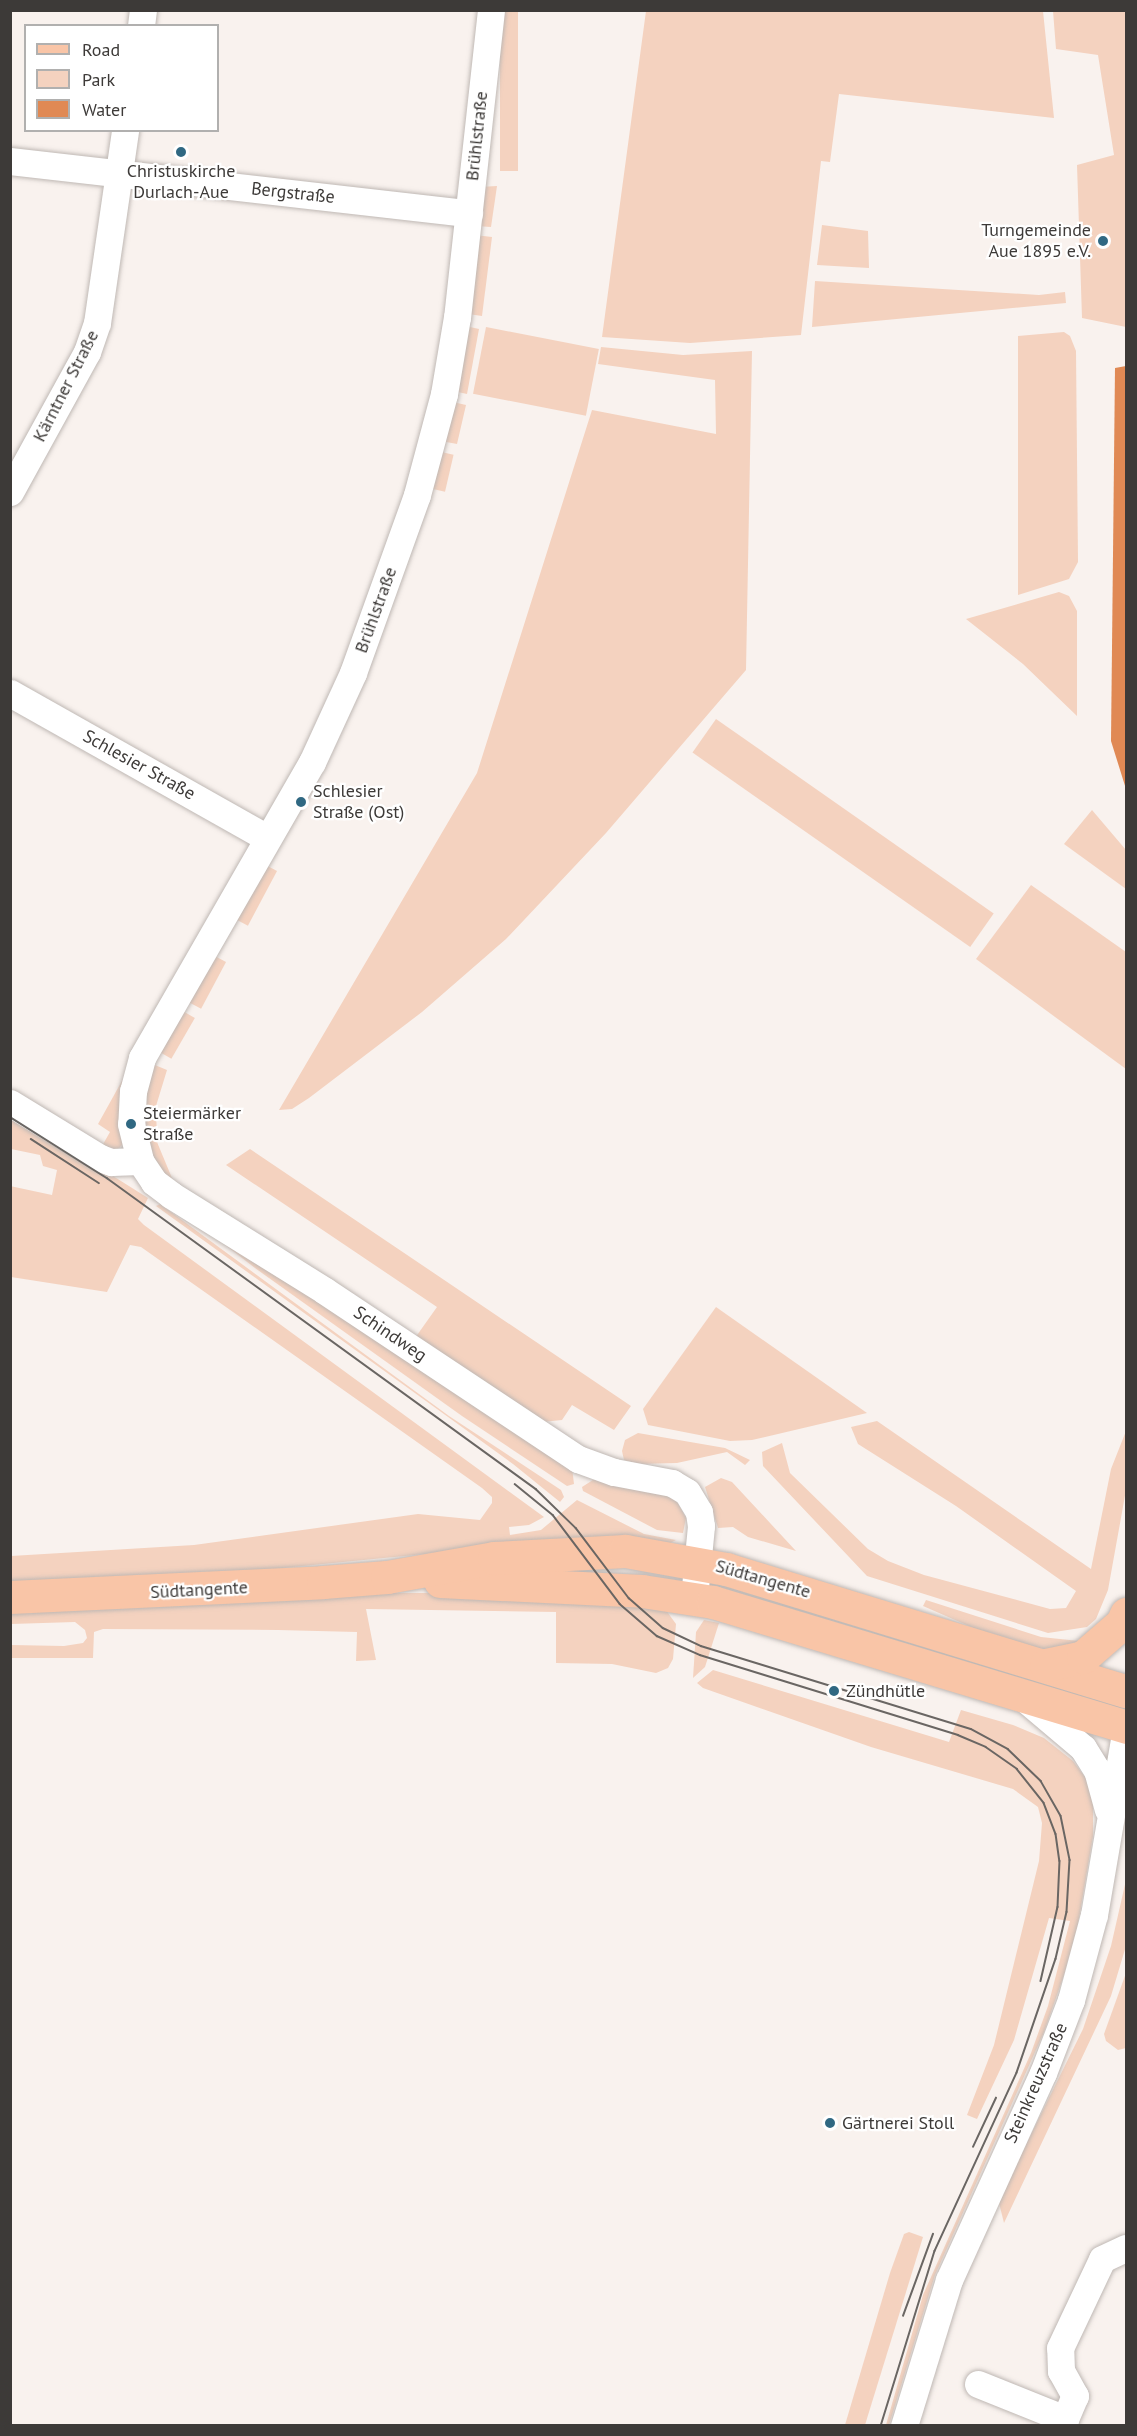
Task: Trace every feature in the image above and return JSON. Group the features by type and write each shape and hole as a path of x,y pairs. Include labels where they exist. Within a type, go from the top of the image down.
{"main road":[{"name":"Südtangente","path":"10,1597 257,1587 387,1577 494,1558 625,1551 698,1561 1126,1691"},
{"name":"Südtangente","path":"387,1577 642,1591 694,1598 1126,1727"},
{"path":"1046,1665 1083,1657 1122,1623 1126,1614"}],"street":[{"name":"Brühlstraße","path":"140,1161 131,1124 139,1068 312,762 344,693 417,495 444,394 469,213 491,10"},
{"name":"Kärntner Straße","path":"10,492 87,352 97,323 125,132"},
{"name":"Bergstraße","path":"10,161 469,213"},
{"name":"Schlesier Straße","path":"10,693 267,838"},
{"path":"10,1104 100,1158 111,1162 140,1161"},
{"name":"Schindweg","path":"140,1161 154,1182 171,1196 325,1291 578,1459 614,1472 680,1487 699,1512 702,1535 694,1598"},
{"path":"1018,1693 1083,1748 1097,1770 1110,1820"},
{"name":"Steinkreuzstraße","path":"904,2426 949,2280 1043,2073 1071,2000 1094,1915 1126,1727"},
{"path":"978,2384 1063,2422 1074,2396 1061,2371 1060,2348 1102,2259 1126,2248"}],"green space":[{"path":"500,11 518,11 518,171 500,171"},
{"path":"646,11 1043,11 1054,118 839,94 830,162 821,161 801,335 690,343 602,337"},
{"name":"Turngemeinde Aue 1895 e.V.","path":"1053,11 1126,11 1126,327 1082,318 1077,165 1114,155 1098,55 1056,49"},
{"path":"497,186 491,227 476,226 479,187"},
{"path":"822,225 868,231 869,268 817,265"},
{"path":"475,235 492,237 482,316 468,314"},
{"path":"815,281 1039,295 1065,292 1066,303 812,327"},
{"path":"470,327 479,329 467,394 453,391 462,330"},
{"path":"486,327 599,349 586,416 473,394"},
{"path":"1064,332 1070,336 1076,351 1078,562 1069,579 1018,595 1018,336"},
{"path":"601,347 683,355 752,351 746,670 606,833 506,939 422,1012 309,1098 292,1109 279,1110 477,773 592,410 716,434 715,380 598,364"},
{"path":"453,402 466,405 457,444 441,441"},
{"path":"437,451 454,455 445,492 428,488"},
{"path":"1059,592 1069,596 1077,611 1077,716 1023,664 966,619"},
{"path":"716,719 994,913 970,947 692,753"},
{"path":"1092,810 1126,850 1126,889 1064,844"},
{"path":"262,863 277,871 248,926 233,918"},
{"path":"1031,885 1126,952 1126,1069 976,959"},
{"path":"211,954 226,962 201,1009 186,1001"},
{"path":"181,1010 195,1018 171,1059 158,1051"},
{"path":"150,1063 167,1070 156,1106 157,1142 174,1183 160,1175 141,1130"},
{"path":"123,1079 125,1142 114,1153 102,1146 110,1132 98,1124"},
{"path":"11,1112 148,1198 138,1219 144,1225 544,1517 529,1525 509,1527 510,1535 541,1530 577,1500 644,1534 676,1540 668,1544 486,1548 252,1571 11,1585 11,1556 194,1545 418,1514 480,1520 492,1503 492,1497 141,1247 130,1245 107,1292 11,1277 10,1186 52,1195 57,1170 43,1166 40,1155 11,1149"},
{"path":"250,1149 631,1406 614,1430 572,1405 562,1420 542,1422 415,1338 437,1307 226,1165"},
{"path":"160,1204 449,1416 561,1490 564,1497 560,1502 513,1464 156,1206"},
{"path":"221,1235 572,1468 574,1484 567,1486 462,1416 255,1268 224,1244"},
{"path":"716,1307 867,1413 752,1440 730,1441 648,1425 643,1409"},
{"path":"877,1421 1091,1569 1111,1469 1126,1431 1126,1490 1108,1590 1096,1619 1087,1627 1048,1633 867,1576 763,1466 762,1452 782,1443 790,1473 868,1549 888,1561 924,1575 1050,1609 1066,1608 1076,1591 956,1506 858,1444 851,1427"},
{"path":"638,1433 725,1448 750,1460 745,1465 727,1452 677,1463 638,1464 624,1460 622,1451 625,1440"},
{"path":"596,1478 656,1489 676,1500 686,1518 683,1533 657,1530 583,1491 582,1487"},
{"path":"721,1478 732,1482 796,1551 748,1537 733,1527 718,1528 705,1487"},
{"path":"365,1593 441,1593 663,1606 676,1624 673,1659 668,1668 656,1673 612,1664 556,1663 556,1612 366,1609 376,1660 356,1661 357,1632 103,1629 94,1632 93,1658 11,1658 11,1645 64,1646 83,1643 87,1638 85,1630 75,1622 11,1624 10,1608"},
{"path":"926,1600 1041,1637 1079,1641 1050,1650 1008,1643 923,1606"},
{"path":"704,1620 719,1623 705,1667 693,1678 696,1632"},
{"path":"713,1670 949,1742 961,1710 1013,1725 1044,1738 1073,1761 1087,1780 1093,1797 1093,1836 1078,1924 1064,1975 1044,2032 935,2275 889,2425 886,2425 923,2295 1031,2053 1048,2006 1070,1921 1049,1918 1014,2040 977,2119 967,2115 994,2045 1039,1861 1042,1823 1038,1807 1013,1789 871,1747 703,1688 697,1683"},
{"path":"1126,1880 1126,1946 1111,1996 1004,2223 999,2203 1002,2193 1083,2029 1111,1946"},
{"path":"1126,1973 1126,2048 1118,2050 1106,2041 1104,2034"},
{"path":"909,2232 923,2237 865,2425 845,2425 890,2273 904,2234"}],"water":[{"path":"1126,366 1126,789 1111,741 1115,368"}],"tram line":[{"path":"10,1117 107,1178 536,1489 576,1528 629,1598 663,1628 701,1646 971,1729 1008,1749 1041,1781 1061,1816 1070,1860 1067,1912 1056,1959 1017,2073 935,2251 881,2426"},
{"path":"31,1139 99,1183"},
{"path":"515,1484 553,1515 620,1604 657,1636 700,1655 958,1735 986,1747 1017,1769 1044,1803 1056,1834 1060,1861 1058,1907 1041,1981"},
{"path":"973,2147 996,2098"},
{"path":"903,2316 933,2234"}],"place":[{"name":"Christuskirche Durlach-Aue","path":"181,152"},
{"name":"Turngemeinde Aue 1895 e.V.","path":"1103,241"},
{"name":"Schlesier Straße (Ost)","path":"301,802"},
{"name":"Steiermärker Straße","path":"131,1124"},
{"name":"Zündhütle","path":"834,1691"},
{"name":"Gärtnerei Stoll","path":"830,2123"}]}
